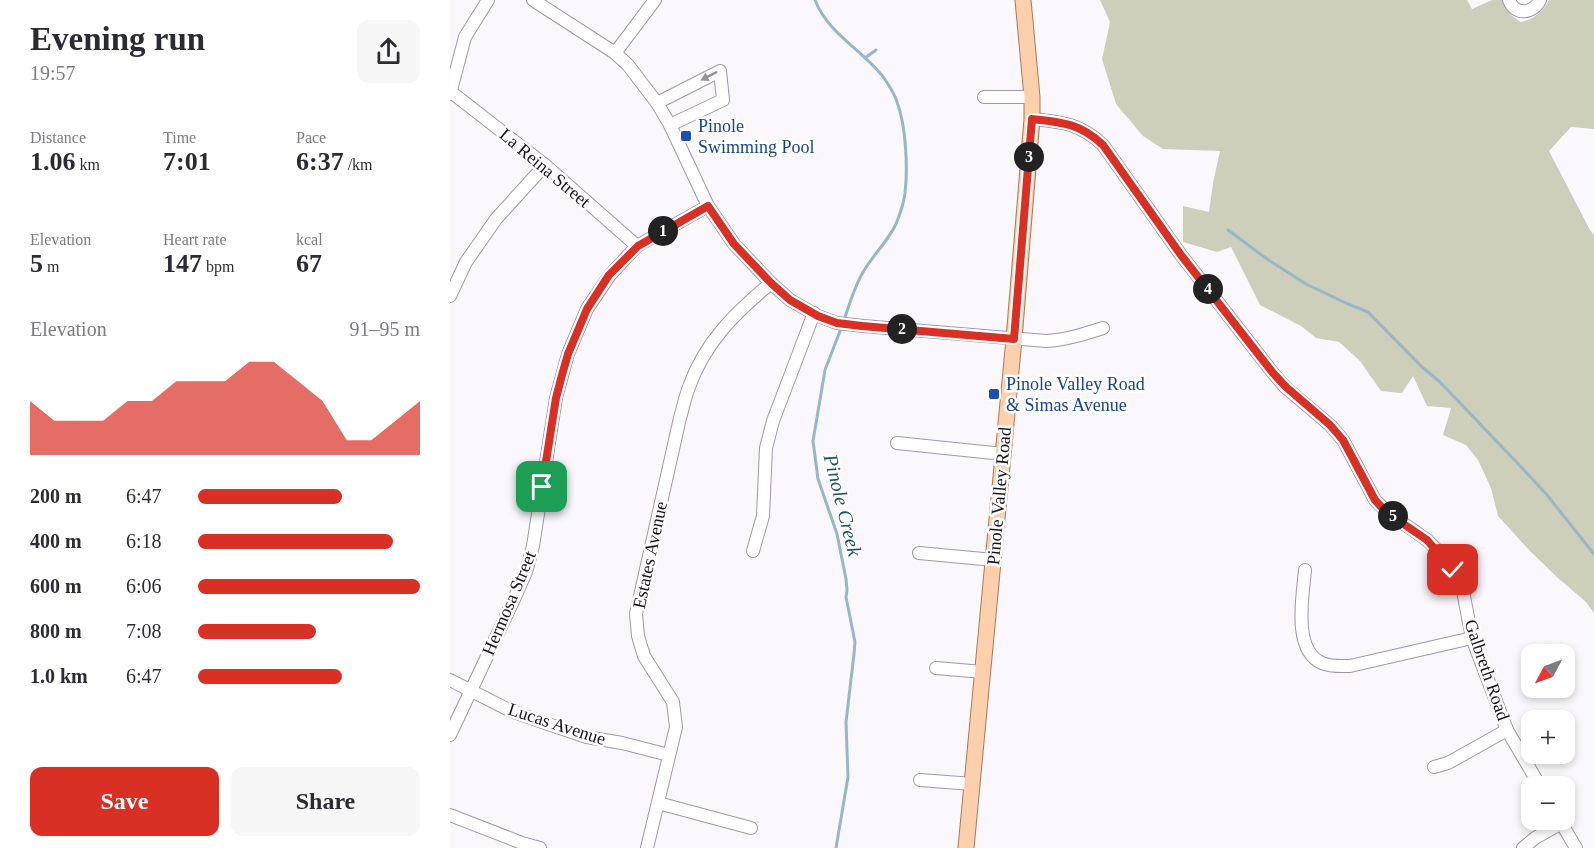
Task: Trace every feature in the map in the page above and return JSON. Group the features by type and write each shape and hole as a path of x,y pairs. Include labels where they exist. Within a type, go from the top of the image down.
{"main road":[{"name":"Pinole Valley Road","path":"966,848 994,560 1032,119 1023,0"}],"street":[{"path":"451,93 465,37 488,0"},
{"path":"533,0 615,53 628,65 657,103 670,125 708,206 734,244 790,300 816,315 837,323 862,326 1046,341 1061,340 1103,328"},
{"path":"615,53 655,0"},
{"path":"1509,0 1510,4 1520,12 1528,12 1537,6 1540,0"},
{"path":"657,103 720,71 723,99 670,125"},
{"name":"La Reina Street","path":"451,93 545,165 638,246"},
{"path":"984,97 1032,97"},
{"name":"Galbreth Road","path":"1032,119 1059,121 1074,125 1103,145 1181,255 1273,373 1330,425 1343,440 1375,500 1386,512 1427,540 1453,570 1462,586 1472,638 1507,730 1534,776"},
{"path":"450,296 466,262 496,219 545,165"},
{"name":"Hermosa Street","path":"450,735 526,572 533,546 556,398 568,354 587,309 609,275 638,246 708,206"},
{"name":"Estates Avenue","path":"646,848 676,727 674,702 644,656 638,636 636,614 689,387 704,355 720,332 741,308 771,283"},
{"path":"753,551 763,516 766,448 772,422 816,315"},
{"path":"897,443 1003,454"},
{"path":"919,553 994,560"},
{"path":"1305,570 1303,637 1311,656 1321,663 1350,666 1472,638"},
{"path":"936,669 983,672"},
{"name":"Lucas Avenue","path":"450,681 511,711 587,737 669,755"},
{"path":"1434,767 1448,763 1507,730"},
{"path":"920,780 973,784"},
{"path":"658,803 751,828"},
{"path":"450,815 540,848"},
{"path":"1523,848 1547,830"},
{"path":"1566,830 1576,848"}],"green space":[{"path":"1100,0 1467,0 1472,9 1492,0 1504,0 1511,15 1520,22 1537,15 1549,0 1594,0 1594,129 1571,127 1549,151 1594,235 1594,613 1586,602 1530,551 1498,516 1491,488 1478,460 1466,445 1443,435 1451,408 1427,406 1413,376 1402,393 1381,391 1360,361 1339,342 1316,338 1301,326 1260,305 1231,247 1217,252 1183,242 1183,206 1209,212 1220,151 1163,149 1143,136 1116,104 1102,59 1110,22"}],"waterway":[{"name":"Pinole Creek","path":"815,0 828,23 876,68 890,87 900,112 906,147 906,183 900,213 893,230 861,275 844,320"},
{"path":"865,58 876,50"},
{"path":"1228,230 1306,284 1368,312 1422,367 1439,381 1523,469 1594,554"},
{"name":"Pinole Creek","path":"836,848 848,777 846,722 855,642 837,534 818,479 813,441 825,370 842,326"}],"place":[{"name":"Pinole Swimming Pool","path":"686,136"},
{"name":"Pinole Valley Road & Simas Avenue","path":"994,394"}],"route":[{"path":"542,487 556,398 562,375 568,354 597,291 609,275 638,246 708,206 734,244 771,283 790,300 818,316 837,323 862,326 1014,339 1032,119 1059,121 1084,130 1103,145 1181,255 1273,373 1330,425 1343,440 1375,500 1386,512 1427,540 1453,570"}]}
